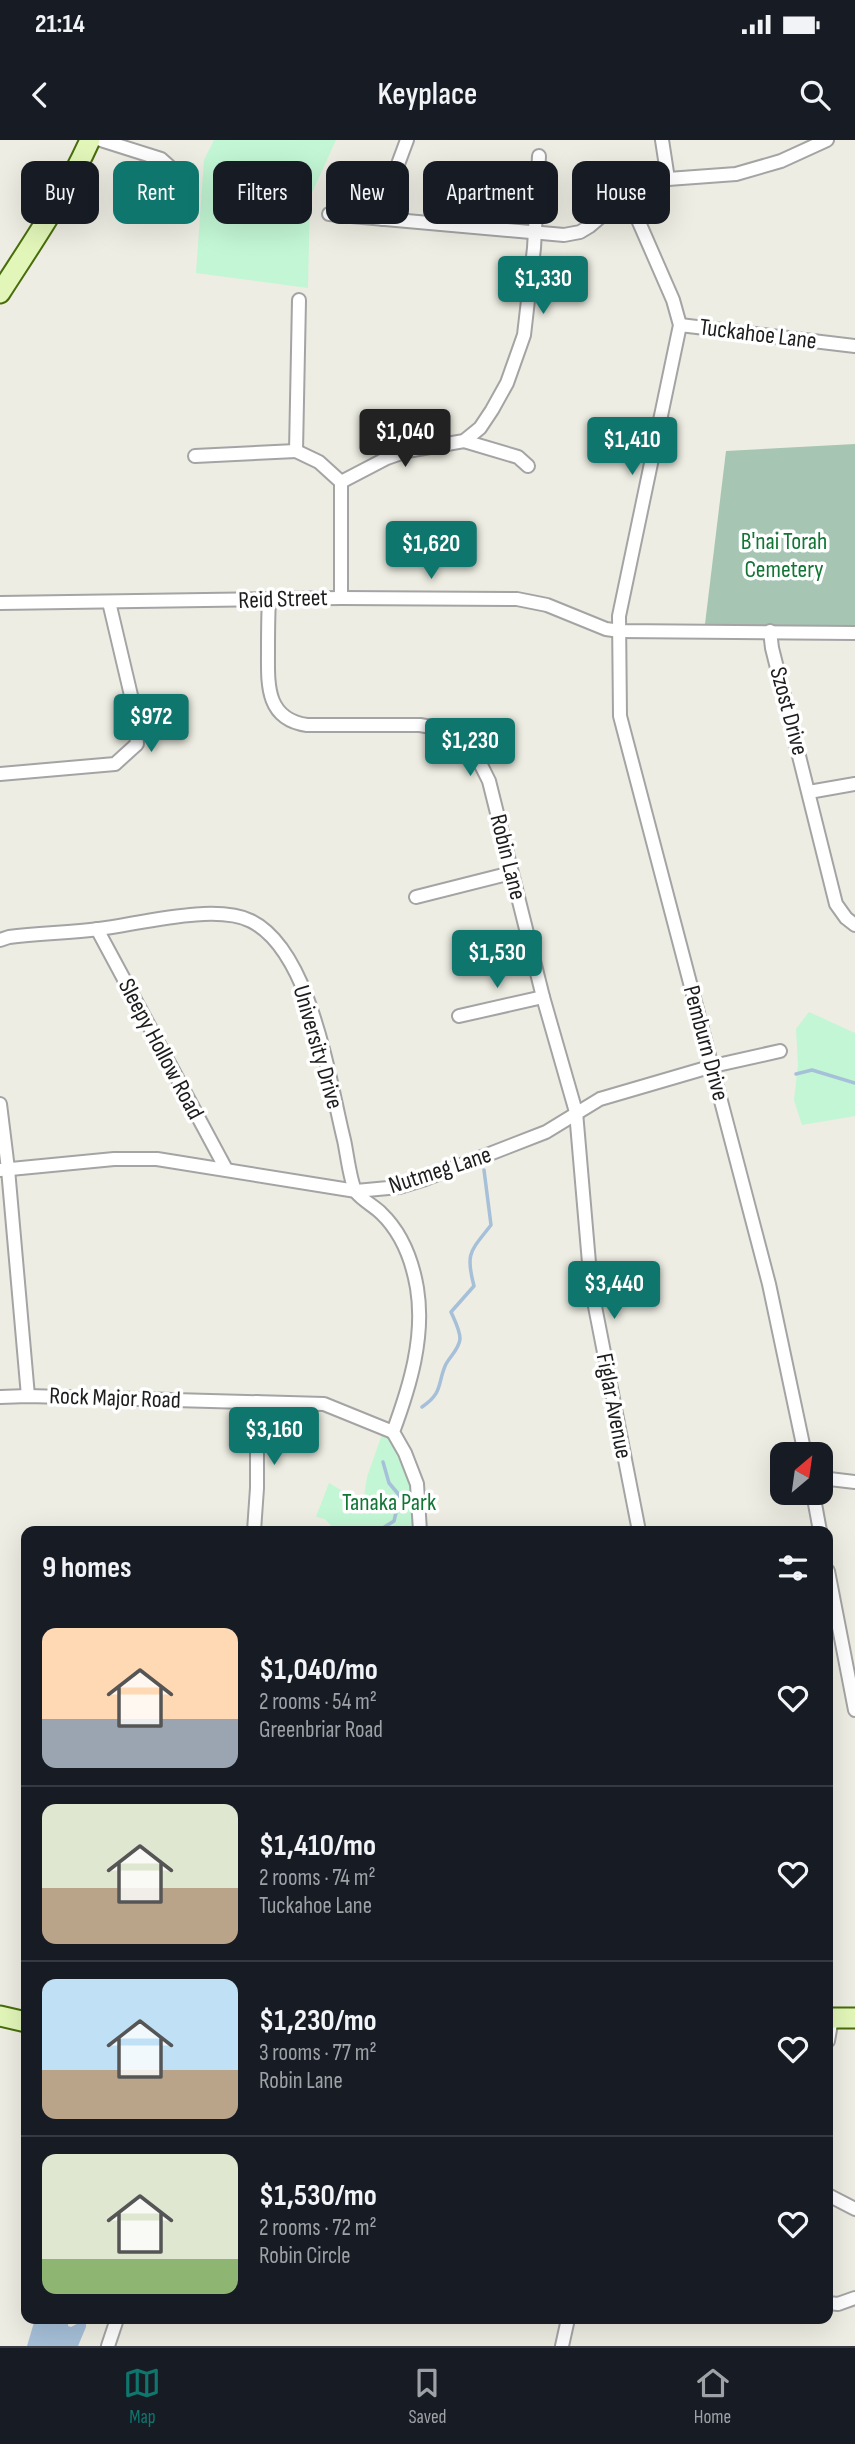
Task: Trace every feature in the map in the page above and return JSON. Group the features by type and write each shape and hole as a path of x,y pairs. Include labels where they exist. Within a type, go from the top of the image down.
{"main road":[{"path":"0,293 60,200 90,140"},
{"path":"0,2016 21,2021"},
{"path":"833,2018 855,2018"}],"street":[{"path":"101,140 163,161"},
{"path":"399,161 407,140"},
{"path":"662,140 665,161"},
{"path":"670,179 736,174 781,161 827,140"},
{"path":"464,441 480,428 492,410 507,383 524,335 539,156"},
{"path":"409,222 564,235 580,232 591,224"},
{"path":"640,224 673,300 680,325"},
{"path":"296,451 299,300"},
{"name":"Tuckahoe Lane","path":"620,631 619,616 680,325 855,346"},
{"path":"341,482 387,458 407,451 464,441 518,457 528,466"},
{"path":"195,456 296,451 319,462 341,482 341,597"},
{"name":"Reid Street","path":"0,603 341,597 528,600 606,629 620,631 855,633"},
{"name":"Robin Lane","path":"268,600 268,690 276,708 283,715 300,724 430,726 443,729 466,741 477,753 489,780 543,997 576,1112"},
{"path":"0,774 114,764 137,744 134,708 109,602"},
{"name":"Pemburn Drive","path":"620,631 620,716 624,735 769,1284 802,1442"},
{"name":"Szost Drive","path":"770,631 836,904 855,925"},
{"path":"809,792 855,785"},
{"path":"416,897 511,873"},
{"name":"University Drive","path":"0,940 220,914 251,921 269,935 298,976 316,1023 356,1191"},
{"name":"Sleepy Hollow Road","path":"97,929 226,1169"},
{"path":"459,1016 543,997"},
{"name":"Nutmeg Lane","path":"4,1170 114,1159 157,1159 356,1191 388,1189 425,1179 546,1132 600,1099 713,1066 780,1051"},
{"path":"0,1104 4,1170 28,1396"},
{"name":"Figlar Avenue","path":"576,1112 591,1286 638,1526"},
{"path":"356,1191 379,1211 398,1233 407,1249 417,1288 420,1321 410,1387 393,1433 405,1453 417,1484 420,1526"},
{"name":"Rock Major Road","path":"0,1398 28,1396 324,1404 393,1433"},
{"path":"254,1526 257,1402"},
{"path":"833,1479 855,1482"},
{"path":"815,1505 819,1526"},
{"path":"833,1597 855,1710"},
{"path":"833,2198 855,2209"},
{"path":"833,2304 855,2298"},
{"path":"108,2346 115,2324"},
{"path":"562,2346 567,2324"}],"green space":[{"path":"214,140 336,140 312,193 312,161 213,161 213,224 309,224 308,288 196,273 204,160"},
{"name":"B'nai Torah Cemetery","path":"855,444 855,628 705,624 726,451"},
{"path":"809,1012 855,1033 855,1116 802,1125 794,1100 798,1065 796,1029"},
{"name":"Tanaka Park","path":"384,1429 393,1438 406,1461 416,1526 331,1526 325,1519 316,1517 329,1483 363,1503 367,1477"}],"water":[{"path":"34,2324 68,2324 71,2327 86,2324 78,2346 27,2346"}],"waterway":[{"path":"796,1074 812,1070 855,1083"},
{"path":"422,1407 437,1392 446,1364 458,1346 459,1332 451,1312 474,1286 470,1259 491,1225 484,1170"},
{"path":"383,1462 389,1483 400,1496 394,1521 386,1526"}]}
